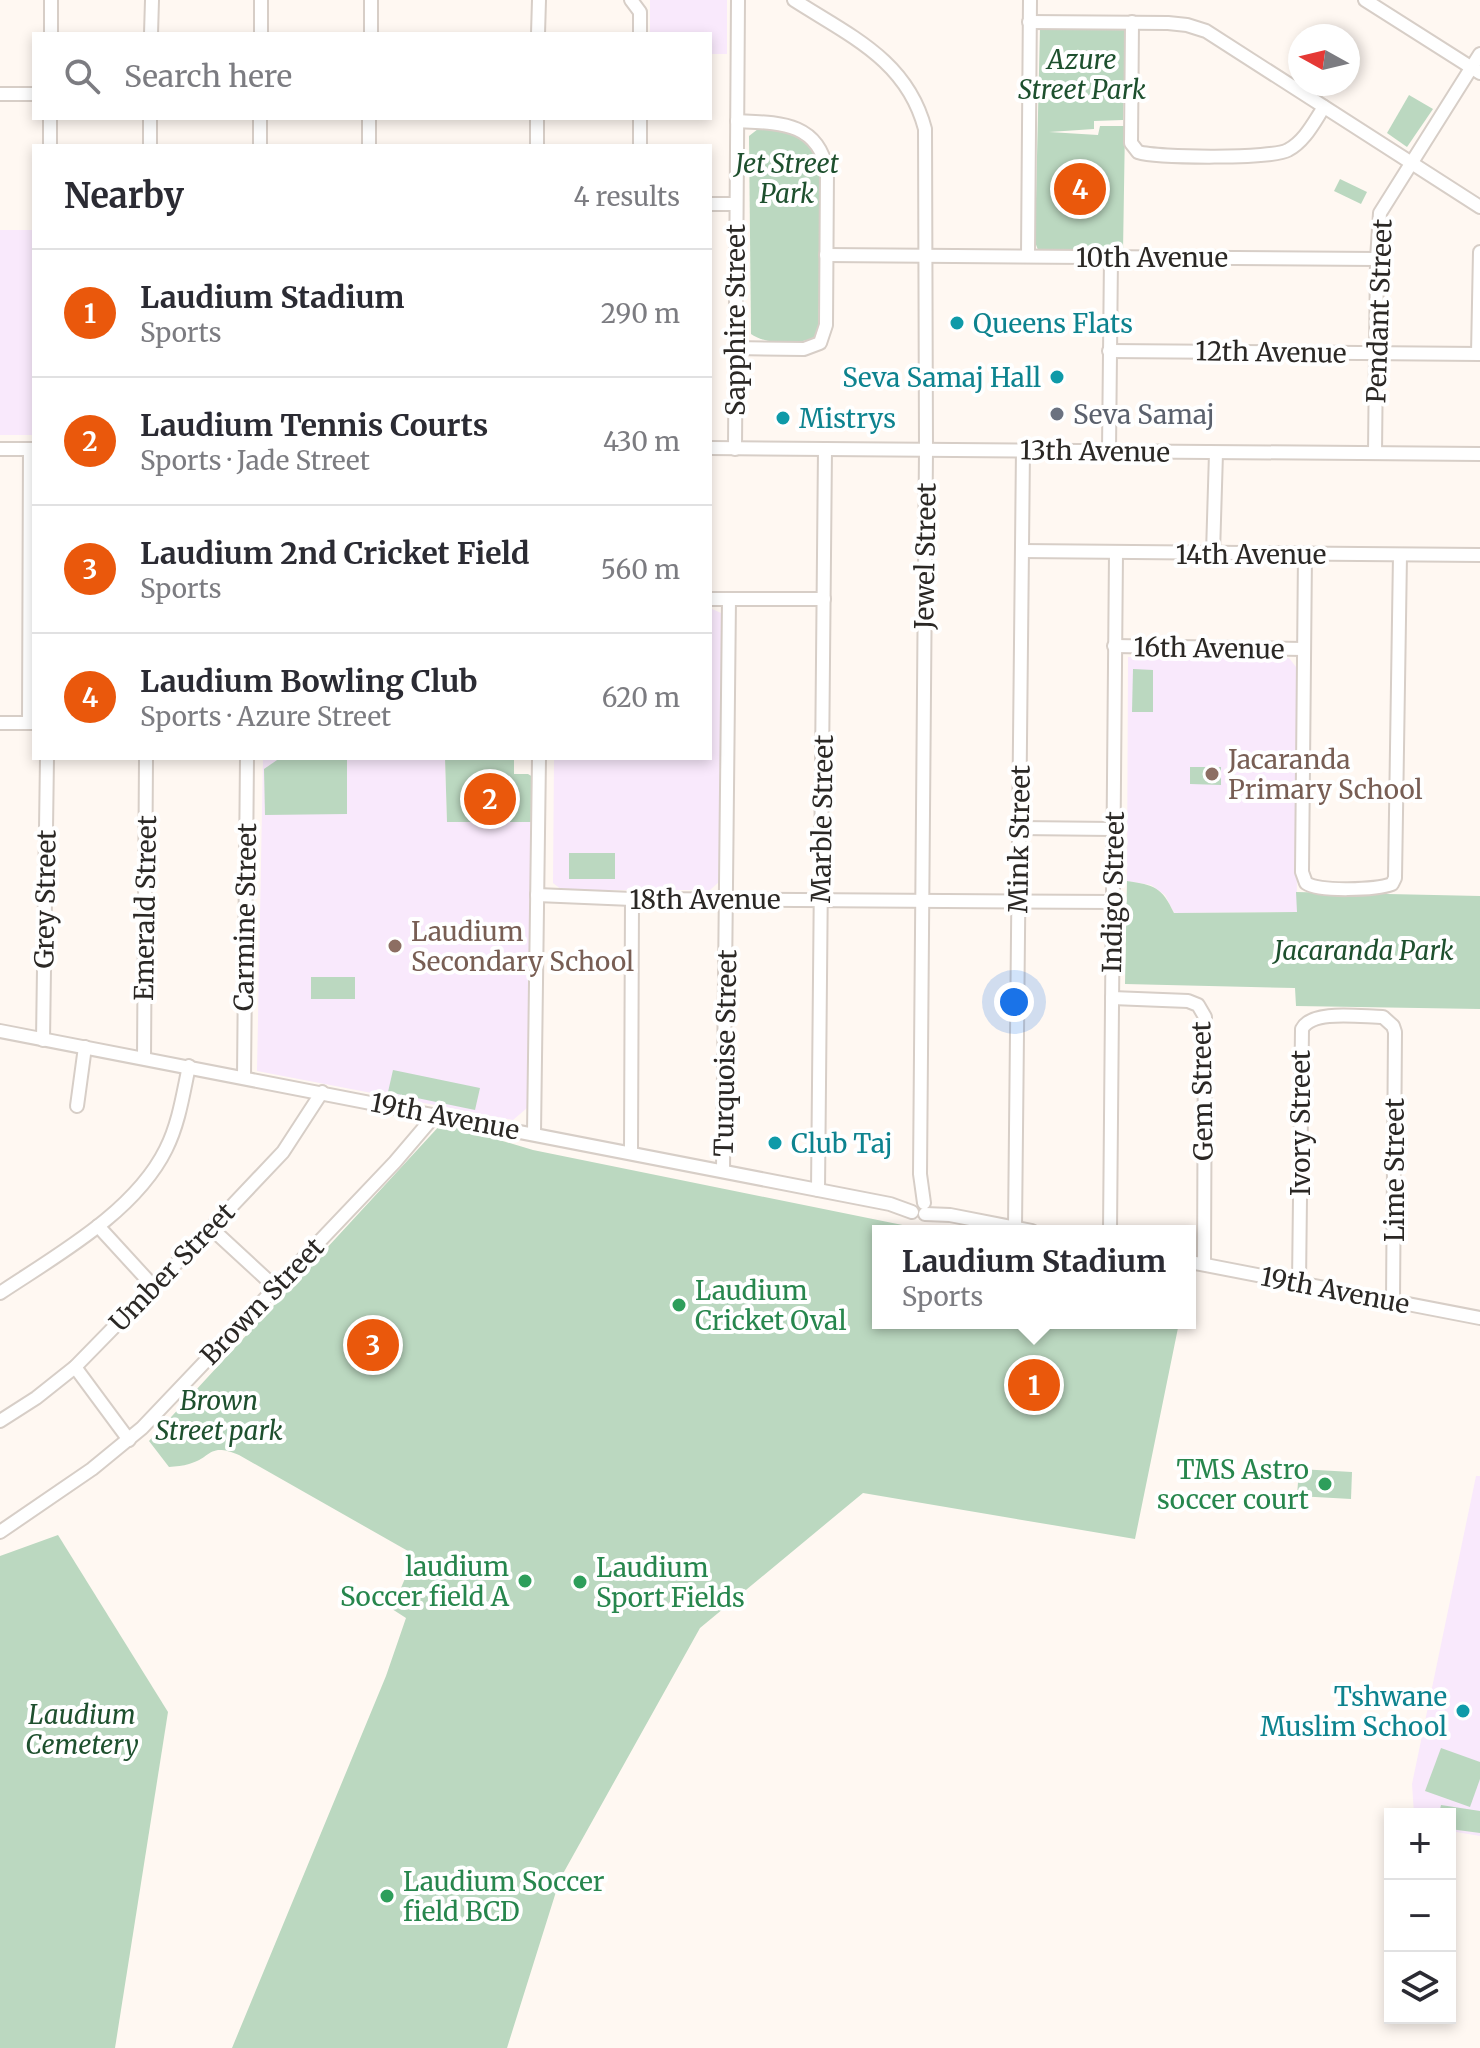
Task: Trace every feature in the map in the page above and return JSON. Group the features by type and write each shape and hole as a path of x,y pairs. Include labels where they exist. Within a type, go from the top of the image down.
{"street":[{"path":"51,0 51,32"},
{"path":"151,32 152,0"},
{"path":"261,0 261,32"},
{"path":"371,0 371,32"},
{"path":"538,32 539,0"},
{"path":"631,0 640,12 640,32"},
{"name":"Sapphire Street","path":"735,449 738,0"},
{"name":"Jewel Street","path":"794,0 880,55 898,73 923,119 927,141 920,1207"},
{"path":"1028,255 1030,0"},
{"path":"1365,0 1476,70"},
{"path":"1029,22 1182,24 1211,33 1480,207"},
{"path":"1132,22 1131,143 1138,152 1214,155 1282,153 1303,138 1324,107"},
{"name":"Pendant Street","path":"1375,453 1380,213 1411,162 1476,70 1480,54"},
{"path":"0,94 32,94"},
{"path":"50,120 50,144"},
{"path":"150,120 150,144"},
{"path":"260,120 260,144"},
{"path":"369,120 369,144"},
{"path":"537,120 537,144"},
{"path":"640,120 640,144"},
{"path":"734,348 808,349 820,343 826,325 827,171 817,146 803,132 789,125 737,121"},
{"path":"712,204 736,204"},
{"path":"1479,354 1480,252"},
{"name":"10th Avenue","path":"826,255 1377,259"},
{"path":"1109,450 1111,257"},
{"name":"12th Avenue","path":"1109,351 1479,354"},
{"name":"13th Avenue","path":"712,448 1480,454"},
{"path":"0,449 32,449 32,723 0,723"},
{"name":"Marble Street","path":"818,1190 825,449"},
{"name":"Mink Street","path":"1015,1225 1023,449"},
{"path":"1213,553 1216,453"},
{"name":"14th Avenue","path":"1022,551 1480,555"},
{"name":"Indigo Street","path":"1110,1225 1116,553"},
{"path":"1305,554 1302,872 1306,883 1315,888 1380,888 1392,884 1395,878 1400,555"},
{"path":"712,599 824,599"},
{"name":"Turquoise Street","path":"723,1170 729,599"},
{"name":"16th Avenue","path":"1114,646 1304,649"},
{"name":"Grey Street","path":"43,1040 47,760"},
{"name":"Emerald Street","path":"144,1058 146,760"},
{"name":"Carmine Street","path":"244,1077 247,760"},
{"path":"534,1133 539,760"},
{"path":"1019,828 1113,829"},
{"name":"18th Avenue","path":"537,895 632,899 1113,902"},
{"path":"631,1152 632,899"},
{"name":"Gem Street","path":"1112,998 1188,1001 1198,1005 1205,1017 1204,1264"},
{"name":"Ivory Street","path":"1299,1283 1302,1029 1309,1019 1316,1017 1383,1017 1393,1026 1395,1039"},
{"name":"19th Avenue","path":"0,1032 189,1066 890,1204 920,1207 1000,1225"},
{"name":"Lime Street","path":"1393,1301 1395,1039"},
{"path":"77,1106 85,1047"},
{"path":"0,1293 98,1226 155,1167 166,1149 180,1109 189,1066"},
{"name":"Umber Street","path":"0,1421 75,1367 283,1152 322,1092"},
{"name":"Brown Street","path":"0,1532 129,1440 395,1162 435,1115"},
{"path":"98,1226 153,1286"},
{"path":"211,1228 275,1287"},
{"name":"19th Avenue","path":"1196,1263 1480,1318"},
{"path":"75,1367 129,1440"}],"shaded area":[{"path":"650,0 727,0 727,54 712,54 712,32 650,32"},
{"path":"0,230 32,230 32,435 0,435"},
{"path":"712,609 721,613 721,880 710,890 562,890 553,883 554,760 712,760"},
{"name":"Jacaranda Primary School","path":"1128,657 1289,658 1296,667 1297,912 1174,913 1165,895 1151,885 1127,881"},
{"name":"Laudium Secondary School","path":"263,760 445,760 447,822 533,822 527,1108 513,1120 257,1071"},
{"path":"1476,1476 1480,1476 1480,1836 1456,1832 1456,1808 1414,1808 1412,1784"}],"green space":[{"name":"Azure Street Park","path":"1126,26 1123,120 1094,121 1094,129 1049,132 1098,135 1100,126 1125,126 1123,252 1038,250 1035,242 1040,28"},
{"path":"1409,95 1433,109 1407,147 1387,133"},
{"name":"Jet Street Park","path":"758,129 798,137 810,148 823,168 818,335 803,341 775,342 751,334 749,136"},
{"path":"1340,179 1367,192 1361,204 1334,191"},
{"path":"1133,669 1153,670 1153,712 1132,712"},
{"path":"277,760 347,760 347,814 265,815 264,769"},
{"path":"445,760 514,760 514,774 533,777 533,822 447,822"},
{"path":"1190,767 1221,767 1221,785 1190,784"},
{"path":"569,853 615,853 615,879 569,879"},
{"name":"Jacaranda Park","path":"1127,881 1156,889 1174,913 1297,912 1296,892 1480,896 1480,1009 1296,1006 1295,988 1125,984"},
{"path":"311,977 355,977 355,999 311,999"},
{"path":"393,1070 480,1088 475,1110 388,1092"},
{"name":"Laudium Sport Fields","path":"442,1123 533,1150 902,1225 872,1225 872,1329 1178,1329 1135,1539 863,1493 700,1628 560,1879 507,2048 232,2048 386,1676 406,1618 392,1609 415,1555 239,1455 221,1450 189,1464 169,1467 149,1441"},
{"name":"TMS Astro soccer court","path":"1299,1469 1352,1472 1351,1499 1297,1496"},
{"name":"Laudium Cemetery","path":"58,1535 168,1712 115,2048 0,2048 0,1556"},
{"path":"1441,1748 1480,1762 1480,1779 1470,1807 1425,1791"},
{"path":"1441,1805 1480,1811 1480,1833 1456,1830 1456,1808 1440,1808"}],"place":[{"name":"Laudium Bowling Club","path":"1080,189"},
{"name":"Queens Flats","path":"957,323"},
{"name":"Seva Samaj Hall","path":"1057,377"},
{"name":"Seva Samaj","path":"1057,414"},
{"name":"Mistrys","path":"783,418"},
{"name":"Jacaranda Primary School","path":"1212,774"},
{"name":"Laudium Tennis Courts","path":"490,799"},
{"name":"Laudium Secondary School","path":"395,946"},
{"name":"Club Taj","path":"775,1143"},
{"name":"Laudium Cricket Oval","path":"679,1305"},
{"name":"Laudium 2nd Cricket Field","path":"373,1345"},
{"name":"Laudium Stadium","path":"1034,1385"},
{"name":"TMS Astro soccer court","path":"1325,1484"},
{"name":"laudium Soccer field A","path":"525,1581"},
{"name":"Laudium Sport Fields","path":"580,1582"},
{"name":"Tshwane Muslim School","path":"1463,1711"},
{"name":"Laudium Soccer field BCD","path":"387,1896"}],"park label":[{"name":"Brown Street park","path":"219,1415"}]}
